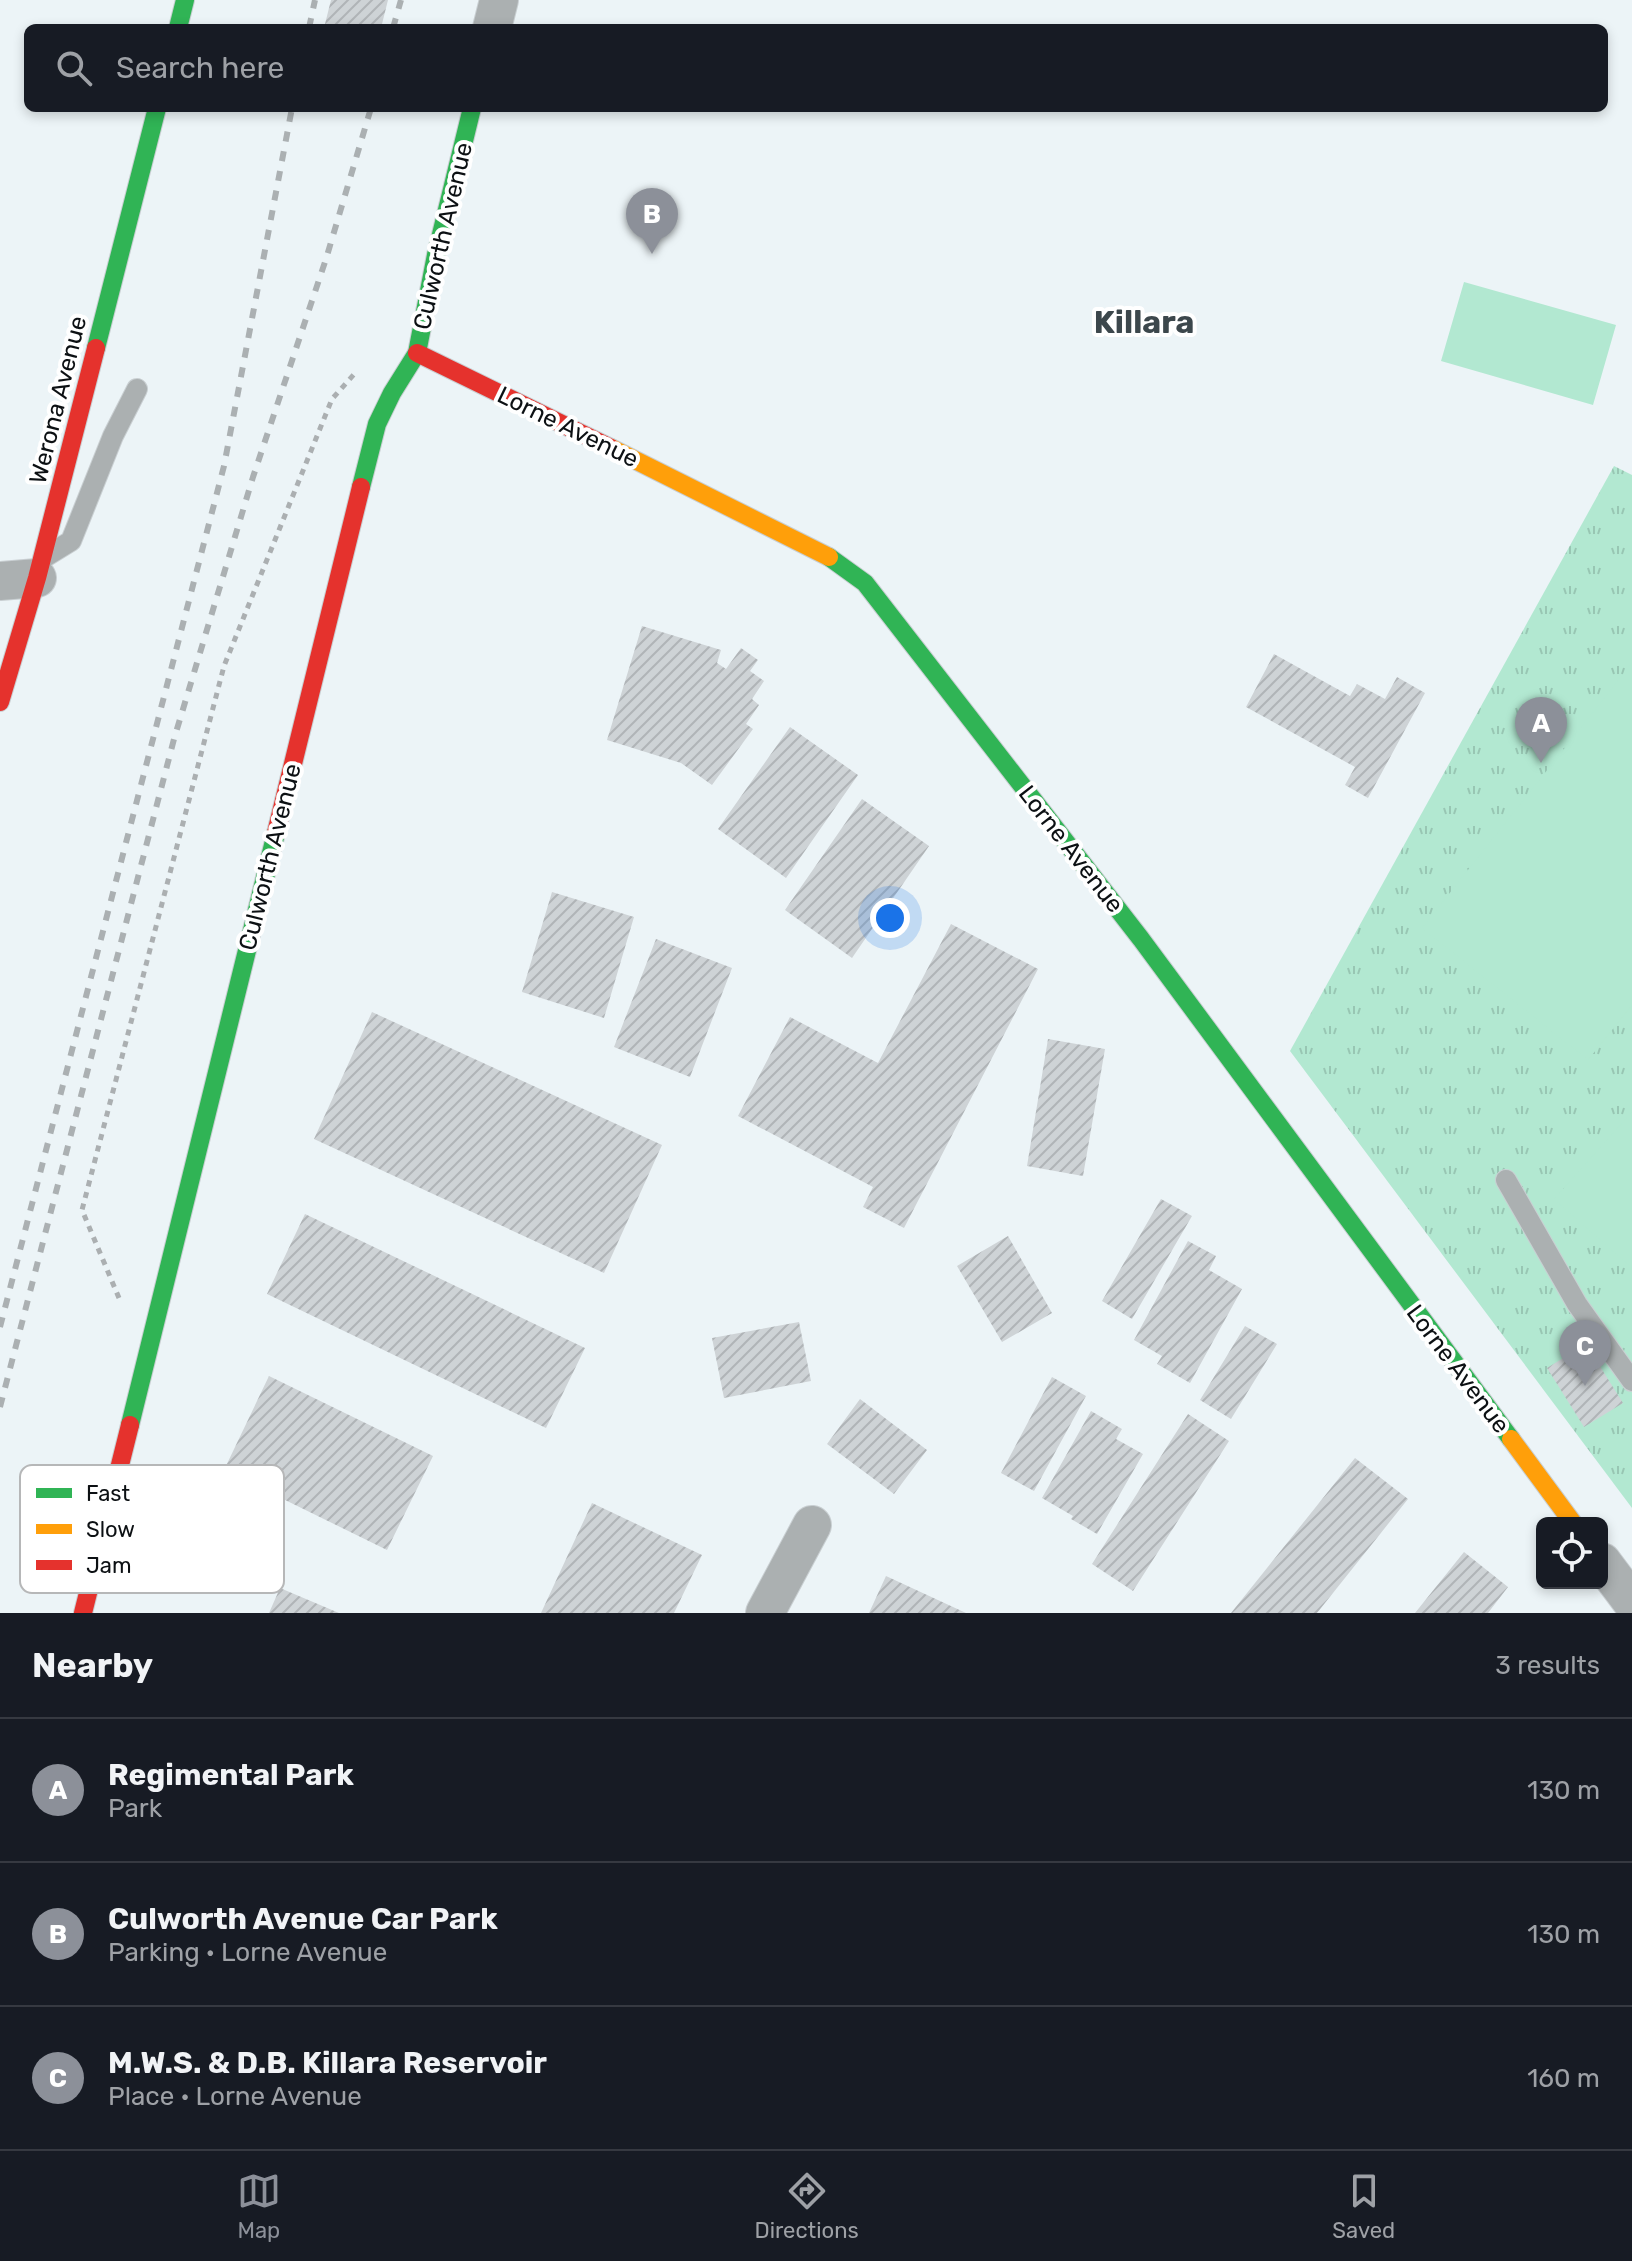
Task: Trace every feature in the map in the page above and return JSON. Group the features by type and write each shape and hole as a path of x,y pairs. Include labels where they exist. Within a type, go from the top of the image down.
{"street":[{"path":"179,24 185,0"},
{"path":"493,24 499,0"},
{"name":"Werona Avenue","path":"0,702 26,573 156,112"},
{"name":"Culworth Avenue","path":"120,1465 377,424 417,353 436,255 471,112"},
{"name":"Lorne Avenue","path":"417,353 823,553 865,583 1141,939 1569,1517"},
{"path":"765,1613 812,1525"},
{"path":"1608,1570 1632,1602"},
{"name":"Culworth Avenue","path":"83,1613 88,1593"}],"lane":[{"path":"26,573 71,541 113,436 137,389"},
{"path":"1506,1180 1577,1304 1632,1381"}],"path":[{"path":"123,1306 82,1210 224,666 332,399 358,369"}],"green space":[{"path":"1464,282 1616,325 1593,405 1441,361"},
{"path":"1614,466 1632,475 1632,1508 1290,1051"},
{"path":"1632,663 1632,1005 1588,1060 1422,928"},
{"path":"1632,1112 1632,1268 1554,1199"}],"building":[{"path":"331,0 388,0 382,24 325,24"},
{"path":"642,626 721,650 717,663 726,669 741,648 758,660 750,671 764,681 752,699 759,705 746,724 753,729 712,785 681,763 607,740"},
{"path":"1274,654 1350,696 1357,684 1385,699 1397,677 1425,693 1368,798 1345,785 1355,767 1246,707"},
{"path":"790,727 858,775 786,878 718,829"},
{"path":"862,799 929,846 852,958 785,910"},
{"path":"552,892 634,917 604,1018 522,992"},
{"path":"951,924 1038,969 904,1228 863,1207 873,1187 738,1116 790,1017 878,1063"},
{"path":"656,939 732,968 690,1077 614,1047"},
{"path":"372,1012 662,1145 604,1273 314,1139"},
{"path":"1048,1039 1105,1049 1083,1176 1027,1166"},
{"path":"1161,1199 1192,1216 1132,1319 1102,1301"},
{"path":"305,1214 585,1348 546,1428 267,1294"},
{"path":"1008,1236 1052,1313 1002,1342 957,1266"},
{"path":"1188,1241 1216,1256 1209,1270 1242,1289 1190,1383 1157,1364 1162,1356 1134,1340"},
{"path":"799,1322 811,1381 724,1398 712,1338"},
{"path":"1245,1326 1277,1344 1231,1419 1200,1400"},
{"path":"1586,1344 1623,1403 1584,1427 1547,1368"},
{"path":"269,1376 433,1456 387,1550 284,1499 284,1465 226,1465"},
{"path":"1052,1377 1086,1396 1034,1491 1001,1473"},
{"path":"860,1399 927,1450 894,1494 827,1444"},
{"path":"1091,1411 1122,1429 1116,1439 1143,1454 1097,1534 1042,1498"},
{"path":"1188,1414 1229,1441 1133,1591 1092,1564"},
{"path":"1355,1458 1408,1499 1317,1613 1231,1613"},
{"path":"592,1503 702,1555 674,1613 541,1613"},
{"path":"1464,1552 1508,1587 1488,1613 1415,1613"},
{"path":"886,1576 966,1613 869,1613"},
{"path":"284,1590 339,1613 269,1613 278,1593 284,1593"}],"railway":[{"path":"310,24 315,0"},
{"path":"394,24 401,0"},
{"path":"0,1327 224,466 291,112"},
{"path":"0,1407 174,739 253,477 326,259 370,112"}],"traffic: fast":[{"path":"179,24 185,0"},
{"path":"96,348 156,112"},
{"path":"361,487 377,424 417,353 436,255 471,112"},
{"path":"829,557 865,583 1141,939 1511,1439"},
{"path":"130,1425 276,833"}],"traffic: slow":[{"path":"611,448 829,557"},
{"path":"1511,1439 1569,1517"}],"traffic: jam":[{"path":"0,702 37,578 96,348"},
{"path":"417,353 611,448"},
{"path":"276,833 361,487"},
{"path":"120,1465 130,1425"},
{"path":"83,1613 88,1593"}],"place":[{"name":"Culworth Avenue Car Park","path":"652,254"},
{"name":"Regimental Park","path":"1541,763"},
{"name":"M.W.S. & D.B. Killara Reservoir","path":"1585,1386"}],"district":[{"name":"Killara","path":"1144,322"}]}
